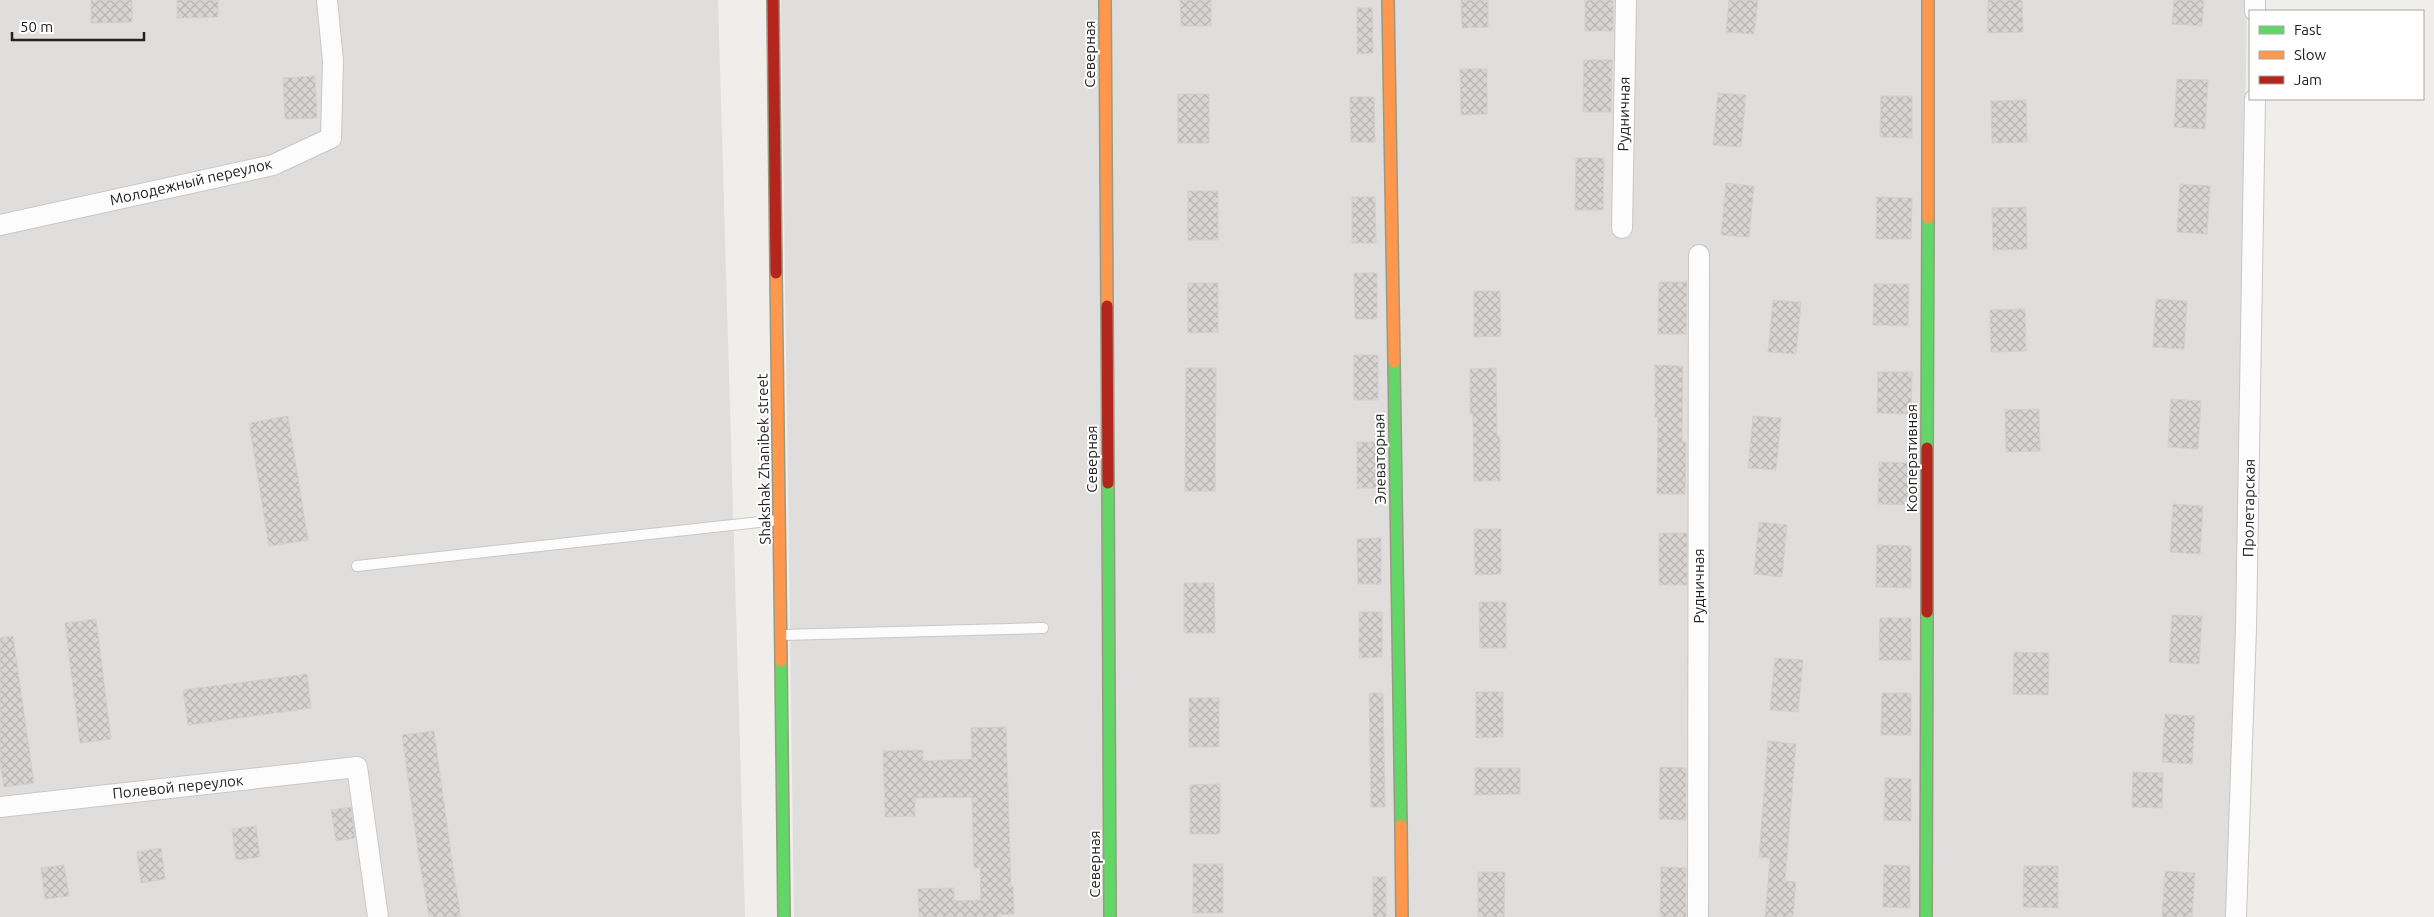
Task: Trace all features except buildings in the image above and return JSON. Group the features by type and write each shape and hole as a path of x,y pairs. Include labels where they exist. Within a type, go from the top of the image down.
{"street":[{"name":"Молодежный переулок","path":"0,225 273,165 331,138 332,61 328,0"},
{"name":"Shakshak Zhanibek street","path":"773,0 784,917"},
{"name":"Северная","path":"1105,0 1110,917"},
{"name":"Элеваторная","path":"1388,0 1402,917"},
{"name":"Рудничная","path":"1622,228 1626,0"},
{"name":"Кооперативная","path":"1926,917 1928,0"},
{"name":"Пролетарская","path":"2236,917 2247,618 2255,100"},
{"name":"Рудничная","path":"1698,917 1699,255"},
{"name":"Полевой переулок","path":"0,807 357,767 378,917"}],"lane":[{"path":"357,566 779,520"},
{"path":"780,635 1043,628"}],"shaded area":[{"path":"0,0 718,0 745,917 0,917"},
{"path":"781,0 2247,0 2237,642 2227,917 794,917"}],"traffic: fast":[{"path":"1927,448 1928,218"},
{"path":"1394,362 1401,825"},
{"path":"1108,483 1110,917"},
{"path":"1926,917 1927,612"},
{"path":"781,661 784,917"}],"traffic: slow":[{"path":"1105,0 1107,306"},
{"path":"1388,0 1394,362"},
{"path":"1928,0 1928,218"},
{"path":"776,273 781,661"},
{"path":"1401,825 1402,917"}],"traffic: jam":[{"path":"773,0 776,273"},
{"path":"1107,306 1108,483"},
{"path":"1927,448 1927,612"}]}
